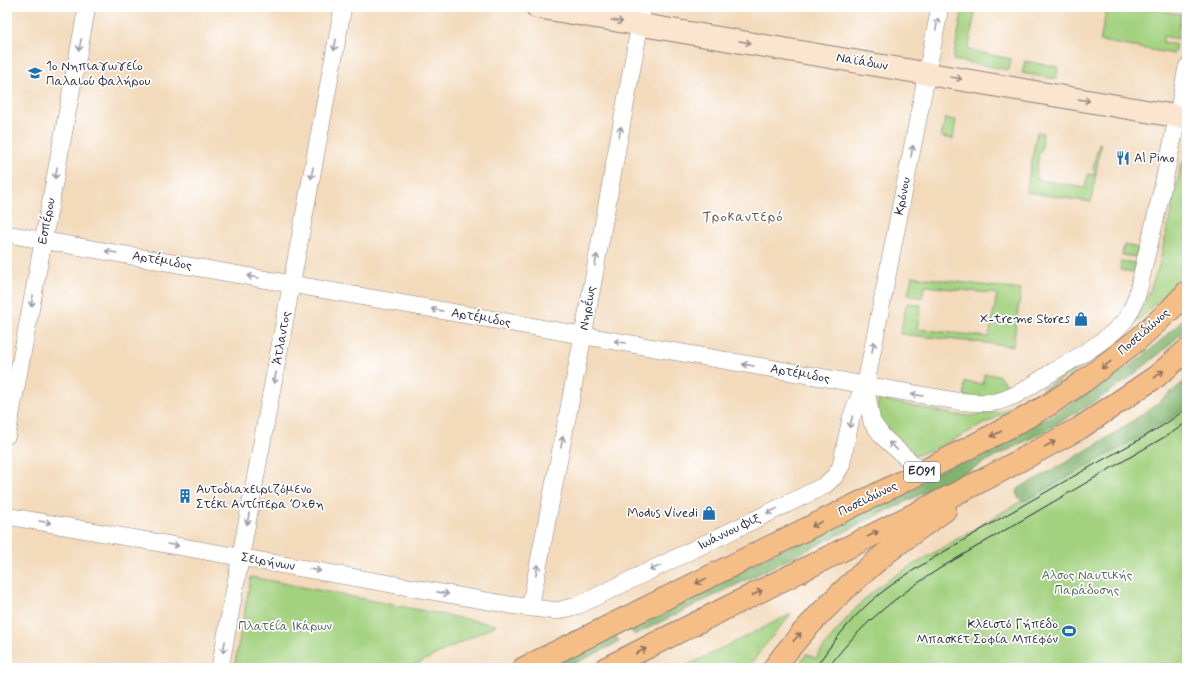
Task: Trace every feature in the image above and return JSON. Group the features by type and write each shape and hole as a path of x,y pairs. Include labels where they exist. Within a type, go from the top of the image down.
{"highway":[{"name":"Ποσειδώνος","path":"524,668 922,472 1013,425 1050,404 1084,381 1136,341 1170,310 1187,292"},
{"name":"ΕΟ91","path":"606,668 991,476 1080,428 1157,376 1187,350"},
{"path":"774,668 815,617 874,563 991,476"}],"street":[{"name":"Εσπέρου","path":"7,435 87,7"},
{"name":"Άτλαντος","path":"220,668 342,7"},
{"name":"Ναϊάδων","path":"537,7 642,16 928,73 1182,117"},
{"name":"Κρόνου","path":"865,385 940,7"},
{"name":"Νηρέως","path":"530,608 583,336 642,16"},
{"name":"Ποσειδώνος","path":"956,401 978,403 996,401 1011,396 1030,386 1102,340 1116,330 1125,319 1131,308 1139,284 1182,117 1187,67"},
{"name":"Αρτέμιδος","path":"7,234 956,401"},
{"path":"865,385 872,422 883,437 922,472"},
{"name":"Ιωάννου Φιξ","path":"530,608 556,611 579,605 824,486 835,476 841,466 851,418 865,385"},
{"name":"Σειρήνων","path":"7,516 530,608"}],"green space":[{"path":"963,7 976,7 968,50 1011,59 1009,70 953,60"},
{"path":"1107,7 1136,7 1181,14 1177,39 1163,36 1163,42 1176,45 1174,54 1100,41"},
{"path":"1025,61 1058,67 1056,79 1022,73"},
{"path":"945,118 956,120 953,139 941,137"},
{"path":"1037,132 1043,133 1043,141 1041,151 1039,151 1036,179 1085,188 1088,174 1094,175 1095,171 1093,170 1097,151 1099,143 1101,144 1091,202 1026,192"},
{"path":"1187,156 1187,265 1168,291 1130,329 1093,358 1046,390 951,441 918,455 907,455 878,420 877,408 879,399 956,415 971,416 998,412 1012,407 1045,388 1092,356 1128,327 1144,305 1159,266 1181,165"},
{"path":"1124,245 1138,248 1136,257 1122,255"},
{"path":"1121,261 1135,263 1133,273 1120,270"},
{"path":"912,276 1021,290 1013,346 900,334 907,303 921,305 917,329 989,337 997,294 925,286 922,298 908,295"},
{"path":"1187,315 1187,328 1165,349 1128,379 1049,429 954,478 634,635 629,626 1044,419 1074,402 1132,365"},
{"path":"984,374 998,375 1009,387 985,399 964,396 965,382 983,384"},
{"path":"1187,379 1187,405 1174,416 1026,500 1021,500 1019,498 1017,493 1019,488 1063,464 1127,425"},
{"name":"Αλσος Ναυτικής Παράδοσης","path":"1187,405 1187,668 796,668 807,653 815,659 840,627 867,597 888,580 1023,500 1026,500 1151,430 1174,416"},
{"name":"Πλατεία Ικάρων","path":"251,577 496,625 409,668 234,668"},
{"path":"791,614 748,668 682,668"},
{"path":"615,634 619,642 565,668 546,668"}],"tram line":[{"path":"815,668 847,626 879,594 934,557 1144,437 1187,408"},
{"path":"828,668 840,652 866,624 925,578 1173,432 1187,422"}],"place":[{"name":"1ο Νηπιαγωγείο Παλαιού Φαλήρου","path":"35,73"},
{"name":"Al Pino","path":"1123,158"},
{"name":"X-treme Stores","path":"1081,319"},
{"name":"Αυτοδιαχειριζόμενο Στέκι Αντίπερα Όχθη","path":"185,496"},
{"name":"Modus Vivedi","path":"709,513"},
{"name":"Κλειστό Γήπεδο Μπασκετ Σοφία Μπεφόν","path":"1069,631"}],"district":[{"name":"Τροκαντερό","path":"743,217"}]}
